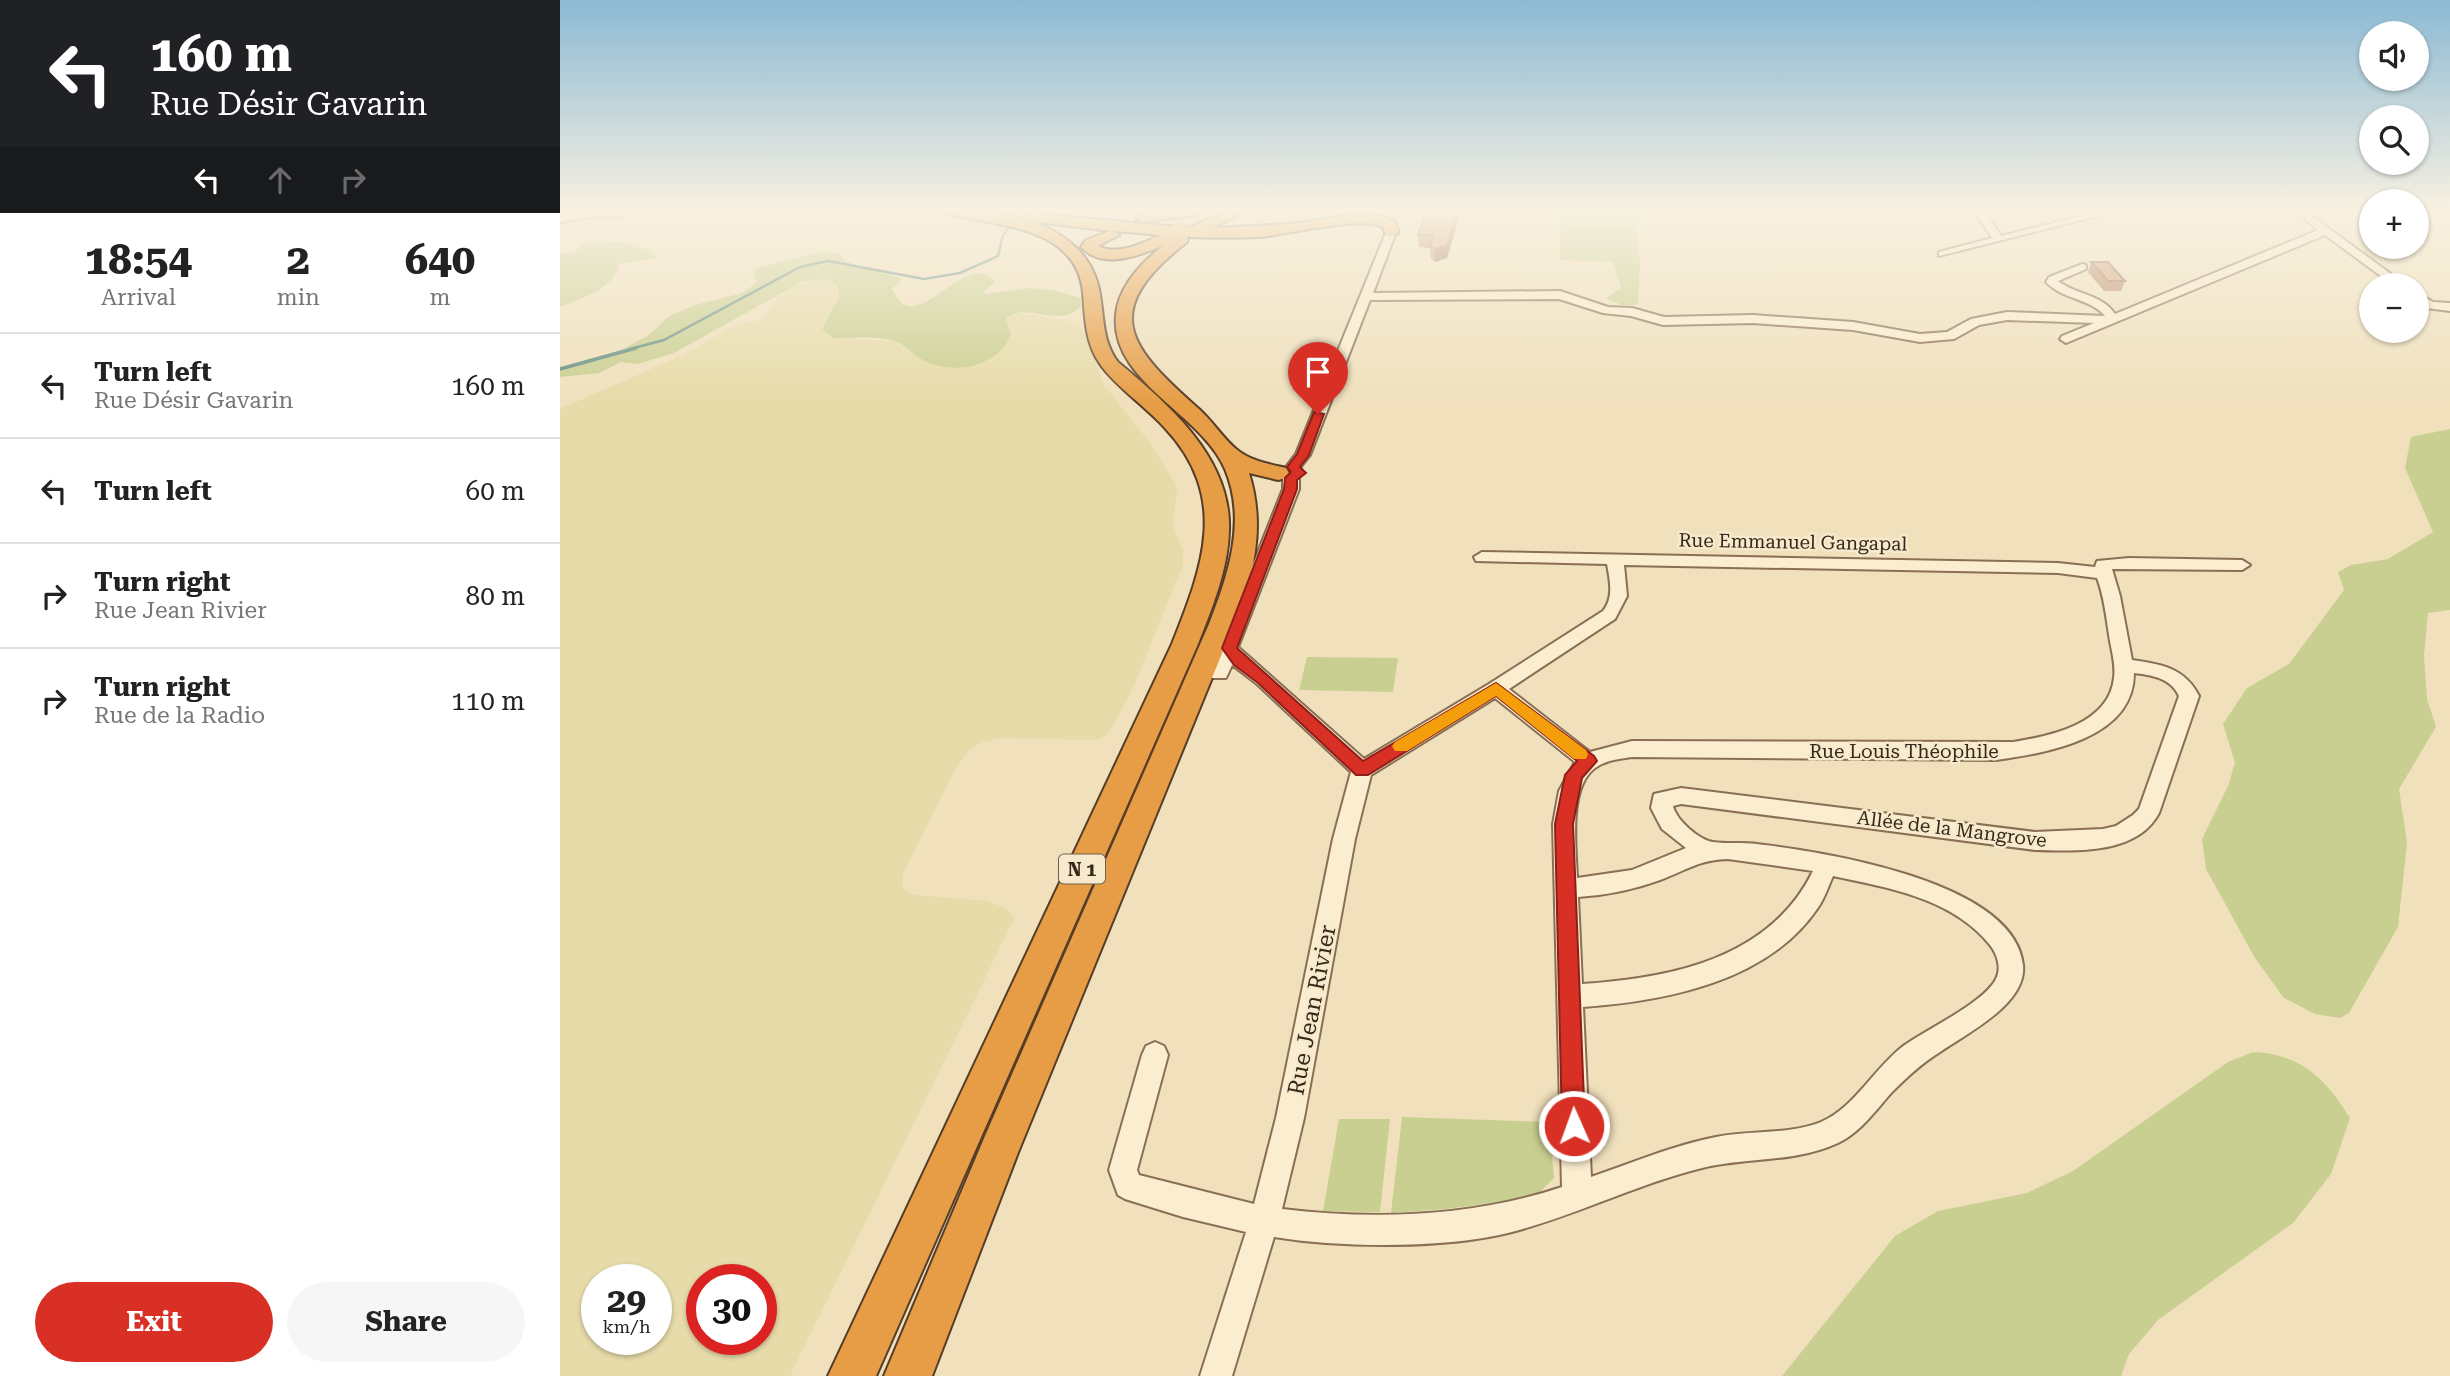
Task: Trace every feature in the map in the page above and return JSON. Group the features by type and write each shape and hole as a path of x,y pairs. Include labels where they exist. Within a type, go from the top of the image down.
{"highway":[{"path":"1088,275 1092,317 1100,348 1108,363 1121,374"},
{"name":"N 1","path":"852,1376 1185,644 1210,575 1218,519 1215,489 1205,466 1181,433 1121,374 1105,331 1111,300 1127,275"},
{"name":"N 1","path":"908,1376 1213,645 1238,578 1247,540 1248,514 1237,471 1227,453 1193,413 1151,377 1134,355 1124,333 1122,313 1129,292 1141,275"},
{"path":"1227,453 1254,468 1287,473"},
{"name":"N 1","path":"1096,922 1154,815 1224,661"}],"street":[{"path":"1374,275 1303,455 1287,473 1291,489 1224,661 1264,679 1362,770 1496,689 1616,609 1620,596 1615,560"},
{"path":"2060,275 2052,282 2063,290 2104,305 2113,320"},
{"path":"2066,339 2220,275"},
{"path":"1367,293 1560,295 1608,310 1632,312 1664,321 1754,319 1853,326 1920,338 1950,336 1975,322 2007,316 2113,320"},
{"path":"2429,304 2450,307"},
{"name":"Rue Emmanuel Gangapal","path":"1482,558 2071,568 2104,573"},
{"path":"2104,573 2103,565 2129,563 2242,565"},
{"name":"Rue Louis Théophile","path":"1588,761 1608,753 1632,749 1975,753 2013,750 2050,742 2101,720 2122,690 2123,664 2110,587 2104,573"},
{"name":"Allée de la Mangrove","path":"1707,851 1668,820 1661,807 1662,800 1681,796 2030,841 2094,839 2126,831 2143,821 2148,813 2189,696 2180,682 2169,674 2123,664"},
{"path":"1496,689 1588,761 1574,775 1564,824 1577,1196"},
{"name":"Rue Jean Rivier","path":"1216,1376 1264,1221 1290,1118 1344,839 1362,770"},
{"path":"1155,1055 1126,1152 1123,1170 1128,1185 1146,1193 1264,1221 1314,1227 1464,1225 1513,1216 1700,1154 1821,1138 1846,1123 1911,1056 1991,1002 2008,984 2010,968 1997,935 1962,906 1943,897 1881,878 1771,856 1707,851 1635,878 1590,888 1565,888"},
{"path":"1569,996 1661,987 1695,977 1757,950 1781,933 1805,910 1821,885 1826,867"}],"shaded area":[{"path":"826,279 838,285 839,297 822,329 834,338 894,341 913,353 1011,334 1006,318 1018,313 1065,320 1083,329 1104,385 1150,443 1175,483 1177,495 1172,523 1183,550 1183,565 1133,688 1109,733 1098,740 1001,738 983,742 970,749 955,770 903,874 902,887 913,895 987,901 1008,909 1014,919 790,1376 560,1376 560,409 685,354 739,323 755,322 765,316 778,297 794,285"}],"green space":[{"path":"560,275 614,275 604,286 560,307"},
{"path":"891,275 901,278 891,289 899,300 905,305 916,306 963,278 987,275 995,282 982,293 985,294 1028,288 1053,290 1080,298 1081,306 1063,316 1024,312 1006,318 1011,334 997,354 976,365 951,368 927,362 903,345 887,339 833,338 822,329 839,297 838,285 826,279 803,281 674,353 638,364 621,362 599,373 560,377 560,367 621,350 649,335 668,317 695,305 742,293 758,282 753,276"},
{"path":"1617,275 1639,275 1638,305 1622,305 1606,298 1621,288"},
{"path":"2450,429 2450,610 2428,613 2424,656 2427,699 2436,727 2399,789 2407,843 2398,927 2349,1013 2340,1018 2315,1014 2284,998 2255,958 2206,869 2202,839 2228,786 2235,763 2223,724 2247,688 2289,664 2344,590 2338,572 2351,565 2388,559 2433,532 2405,468 2411,437"},
{"path":"1307,657 1398,658 1393,692 1299,690"},
{"path":"2253,1052 2285,1058 2310,1071 2331,1092 2350,1118 2331,1174 2293,1223 2158,1320 2129,1354 2121,1376 1782,1376 1895,1236 1938,1211 2027,1193 2073,1171 2228,1062"},
{"path":"1402,1117 1549,1122 1554,1178 1539,1193 1500,1202 1391,1213"},
{"path":"1339,1119 1390,1119 1380,1212 1323,1211"}],"building":[{"path":"2103,275 2120,275 2125,281 2108,281"}],"waterway":[{"path":"630,349 664,340 785,275"},
{"path":"904,275 924,279 947,275"},
{"path":"560,369 636,348"}],"slow traffic":[{"path":"1401,746 1496,689 1580,754"}],"route":[{"path":"1318,414 1303,455 1293,467 1298,469 1299,473 1291,478 1291,489 1229,648 1239,661 1264,679 1362,770 1496,689 1588,761 1574,775 1564,824 1574,1126"}]}
